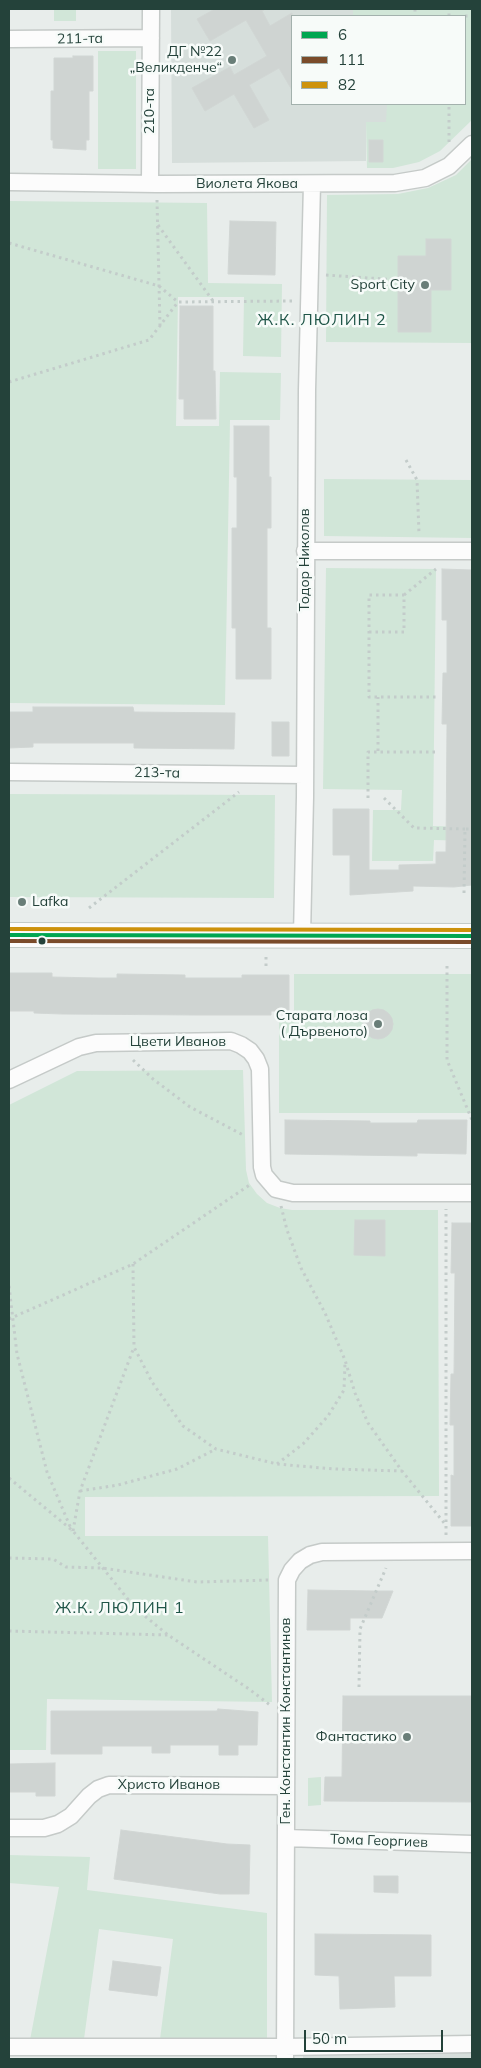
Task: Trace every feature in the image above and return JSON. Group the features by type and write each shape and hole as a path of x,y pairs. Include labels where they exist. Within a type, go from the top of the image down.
{"street":[{"name":"210-та","path":"151,9 153,184"},
{"name":"211-та","path":"9,40 151,38"},
{"name":"Виолета Якова","path":"9,182 153,184 395,183 425,178 449,166 472,144"},
{"name":"Тодор Николов","path":"302,936 305,775 305,551 312,184"},
{"path":"305,551 465,551"},
{"name":"213-та","path":"9,772 305,775"},
{"path":"9,935 472,936"},
{"name":"Цвети Иванов","path":"9,1080 79,1046 96,1043 231,1042 241,1045 250,1051 260,1069 261,1144 264,1175"},
{"path":"264,1175 276,1189 294,1193 472,1194"},
{"path":"287,1580 292,1570 300,1561 310,1555 322,1552 472,1551"},
{"name":"Ген. Константин Константинов","path":"285,2053 287,1580"},
{"name":"Христо Иванов","path":"9,1828 44,1828 58,1824 71,1816 98,1789 110,1785 286,1786"},
{"name":"Тома Георгиев","path":"286,1838 472,1844"},
{"path":"9,2047 285,2053 472,2044"}],"path":[{"path":"449,105 449,166"},
{"path":"153,184 158,225 160,326"},
{"path":"158,225 214,302"},
{"path":"9,243 159,286 178,302 309,302"},
{"path":"309,274 398,280"},
{"path":"9,382 149,340 178,302"},
{"path":"406,460 417,480 420,552"},
{"path":"437,697 369,697 369,595 404,595 465,551"},
{"path":"369,632 404,632 404,595"},
{"path":"378,697 378,752"},
{"path":"368,798 368,752 438,752"},
{"path":"89,908 261,775"},
{"path":"384,798 414,828 472,829"},
{"path":"464,893 465,829"},
{"path":"266,956 266,966"},
{"path":"447,966 447,1060 472,1120"},
{"path":"116,1043 153,1080 190,1107 261,1144"},
{"path":"11,1318 133,1264 264,1175"},
{"path":"276,1189 287,1230 301,1268 325,1313 345,1360 355,1393 368,1423 402,1471 446,1524"},
{"path":"446,1193 446,1551"},
{"path":"73,1531 80,1491 134,1347 133,1264"},
{"path":"9,1286 11,1318 17,1354 47,1472 73,1531"},
{"path":"134,1347 152,1382 183,1426 216,1450 277,1464 334,1469 402,1471"},
{"path":"277,1464 303,1444 328,1416 344,1390 345,1360"},
{"path":"80,1491 118,1485 177,1469 216,1450"},
{"path":"9,1478 73,1531 135,1608 168,1635 249,1689 286,1718"},
{"path":"359,1687 360,1629 393,1551"},
{"path":"9,1558 53,1559 66,1567 102,1568 196,1582 287,1580"},
{"path":"9,1631 168,1635"}],"shaded area":[{"name":"ДГ №22 „Великденче“","path":"171,9 353,9 353,15 291,15 291,105 387,105 387,122 366,122 366,161 172,163"},
{"path":"303,2051 472,2053 472,2059 303,2059"}],"green space":[{"path":"54,9 76,9 76,21 54,21"},
{"path":"353,9 472,9 472,120 440,151 419,162 393,168 367,168 366,122 386,122 387,105 466,105 466,15 353,15"},
{"path":"98,51 136,51 136,169 98,169"},
{"path":"472,159 472,343 326,342 327,195 398,194 428,188 456,175"},
{"path":"9,201 207,203 208,283 282,284 281,357 243,356 244,297 178,297 176,426 219,426 220,372 281,373 280,420 230,420 225,705 9,703"},
{"path":"324,479 472,480 472,538 324,536"},
{"path":"326,568 436,569 433,826 472,827 472,841 434,840 433,861 372,861 373,810 401,810 402,790 323,789"},
{"path":"9,794 275,795 274,898 9,897"},
{"path":"294,974 472,974 472,1113 279,1113 279,1018 294,1018"},
{"path":"243,1070 246,1170 249,1183 267,1203 292,1210 438,1210 439,1496 85,1497 85,1536 268,1536 272,1702 47,1699 46,1750 9,1750 9,1105 77,1071"},
{"path":"321,1777 321,1805 308,1806 308,1778"},
{"path":"9,1855 90,1857 87,1890 267,1913 267,2038 160,2039 173,1939 99,1929 84,2039 30,2040 59,1887 9,1883"}],"building":[{"path":"215,9 265,9 262,11 270,26 292,13 291,88 279,68 249,85 269,120 254,128 234,94 205,111 192,88 230,67 234,75 267,56 246,20 210,41 197,19"},
{"path":"73,56 93,56 93,91 89,91 89,140 86,140 86,150 53,148 53,140 51,140 51,91 54,91 54,58 73,58"},
{"path":"369,140 383,140 383,162 369,162"},
{"path":"230,221 276,222 275,275 228,274"},
{"name":"Sport City","path":"426,239 451,239 451,290 431,290 431,332 398,332 398,256 426,256"},
{"path":"180,306 213,306 213,371 215,371 216,419 184,419 184,399 179,399"},
{"path":"234,426 269,426 271,528 267,528 267,628 271,628 271,679 236,679 236,628 232,628 232,528 237,528"},
{"path":"442,569 472,570 472,885 454,887 413,886 413,891 350,895 350,855 333,855 333,809 369,809 369,870 399,870 399,865 436,864 436,852 446,852 447,724 442,724 443,673 447,673 447,620 442,620"},
{"path":"33,707 133,707 134,712 235,713 234,749 134,748 134,743 33,743 33,747 9,748 9,712 33,712"},
{"path":"272,722 289,722 289,756 272,756"},
{"path":"9,973 52,973 52,977 98,978 117,978 117,974 185,975 185,978 242,978 242,975 289,975 289,1011 271,1011 271,1015 195,1015 62,1014 9,1011"},
{"name":"Старата лоза ( Дървеното)","path":"378,1009 389,1013 393,1024 389,1035 378,1039 367,1035 363,1024 367,1013"},
{"path":"285,1120 417,1123 418,1120 467,1120 466,1154 417,1153 417,1156 285,1154"},
{"path":"355,1220 385,1220 385,1256 354,1255"},
{"path":"452,1223 472,1223 472,1526 451,1526 451,1475 454,1476 454,1425 450,1425 451,1374 454,1374 455,1273 451,1273"},
{"path":"308,1590 393,1591 382,1618 350,1618 350,1630 307,1630"},
{"name":"Фантастико","path":"343,1696 472,1696 472,1802 324,1801 325,1777 342,1777"},
{"path":"218,1709 258,1712 257,1745 238,1745 238,1755 219,1755 219,1745 170,1745 170,1753 152,1753 152,1746 102,1746 102,1754 51,1754 51,1711 217,1711"},
{"path":"55,1763 55,1796 36,1796 36,1792 9,1792 9,1764"},
{"path":"121,1830 227,1844 250,1845 249,1894 220,1894 114,1879"},
{"path":"374,1876 398,1876 398,1893 374,1892"},
{"path":"315,1934 431,1935 431,1976 394,1976 395,2007 340,2009 339,1976 315,1975"},
{"path":"113,1961 161,1967 157,1996 109,1990"}],"transit line":[{"name":"82","path":"9,929 472,930"},
{"name":"6","path":"9,935 472,936"},
{"name":"111","path":"9,941 472,942"}],"place":[{"name":"ДГ №22 „Великденче“","path":"232,60"},
{"name":"Sport City","path":"425,285"},
{"name":"Lafka","path":"22,902"},
{"name":"Старата лоза ( Дървеното)","path":"378,1024"},
{"name":"Фантастико","path":"407,1737"}],"district":[{"name":"Ж.К. ЛЮЛИН 2","path":"322,320"},
{"name":"Ж.К. ЛЮЛИН 1","path":"120,1608"}]}
